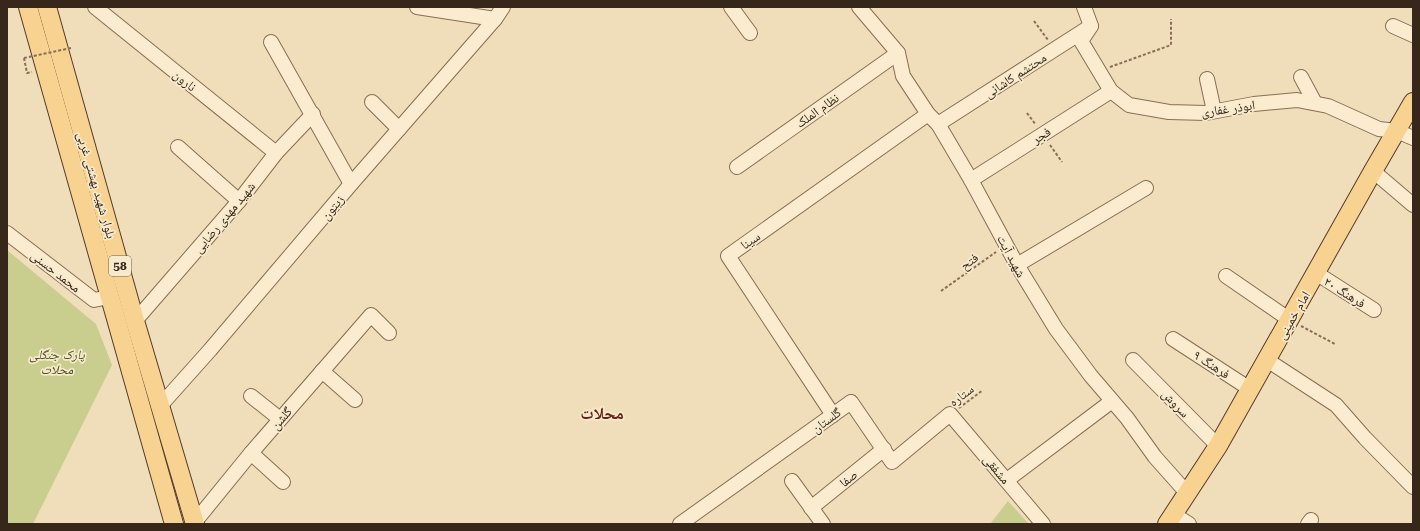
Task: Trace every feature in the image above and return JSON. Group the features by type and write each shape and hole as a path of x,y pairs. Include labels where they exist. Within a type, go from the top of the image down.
{"main road":[{"path":"18,7 43,64"},
{"name":"بلوار شهید بهشتی غربی","path":"28,7 174,524"},
{"name":"بلوار شهید بهشتی غربی","path":"47,7 135,321 194,523"},
{"name":"امام خمینی","path":"1170,519 1218,446 1373,171 1405,135 1413,102"}],"street":[{"name":"نارون","path":"95,7 276,153"},
{"path":"417,7 495,20"},
{"name":"زیتون","path":"160,406 210,350 351,184 495,20 503,7"},
{"path":"732,7 750,33"},
{"name":"شهید آیت","path":"859,7 898,53 903,76 928,114 938,124 971,180 1017,265 1056,329 1155,457 1187,493"},
{"path":"1084,7 1091,26"},
{"name":"محتشم کاشانی","path":"938,124 1091,26"},
{"name":"ابوذر غفاری","path":"1091,26 1081,41 1111,91 1129,105 1169,112 1206,113 1254,104 1297,100 1328,106 1379,129 1405,135"},
{"path":"1393,26 1413,35"},
{"path":"271,42 351,184"},
{"name":"نظام الملک","path":"737,167 898,53"},
{"path":"1301,77 1315,103"},
{"path":"1207,79 1214,111"},
{"name":"فجر","path":"971,180 1111,91"},
{"path":"372,102 399,129"},
{"name":"شهید مهدی رضایی","path":"135,321 239,201 276,153 312,114"},
{"name":"سینا","path":"833,415 728,256 928,114"},
{"path":"178,147 239,201"},
{"path":"1373,171 1413,205"},
{"path":"1017,265 1146,188"},
{"name":"محمد حسنی","path":"7,233 94,300 109,297"},
{"name":"فرهنگ ۲۰","path":"1316,273 1374,310"},
{"path":"1226,276 1290,320"},
{"name":"گلشن","path":"194,523 251,453 371,315 389,333"},
{"name":"فرهنگ ۹","path":"1173,339 1250,389"},
{"name":"سروش","path":"1133,360 1218,446"},
{"path":"1267,360 1336,405 1365,438 1413,487"},
{"path":"322,371 355,400"},
{"path":"251,396 280,419"},
{"path":"1007,480 1112,401"},
{"name":"گلستان","path":"690,521 851,402 892,462 950,414"},
{"name":"مشفقی","path":"950,414 1043,524"},
{"name":"صفا","path":"811,508 884,449"},
{"path":"251,453 283,482"},
{"path":"792,481 823,524"},
{"path":"1170,519 1189,524"}],"path":[{"path":"1099,70 1171,45 1172,19"},
{"path":"1034,20 1054,50"},
{"path":"27,73 24,58 70,48"},
{"path":"1042,134 1062,162"},
{"name":"فتح","path":"941,291 1006,245"},
{"path":"1290,320 1335,344"},
{"name":"ستاره","path":"950,414 983,390"}],"green space":[{"name":"پارک جنگلی محلات","path":"7,250 96,324 112,365 33,524 7,524"},
{"path":"1008,501 1029,524 990,524"}],"district":[{"name":"محلات","path":"602,413"}]}
